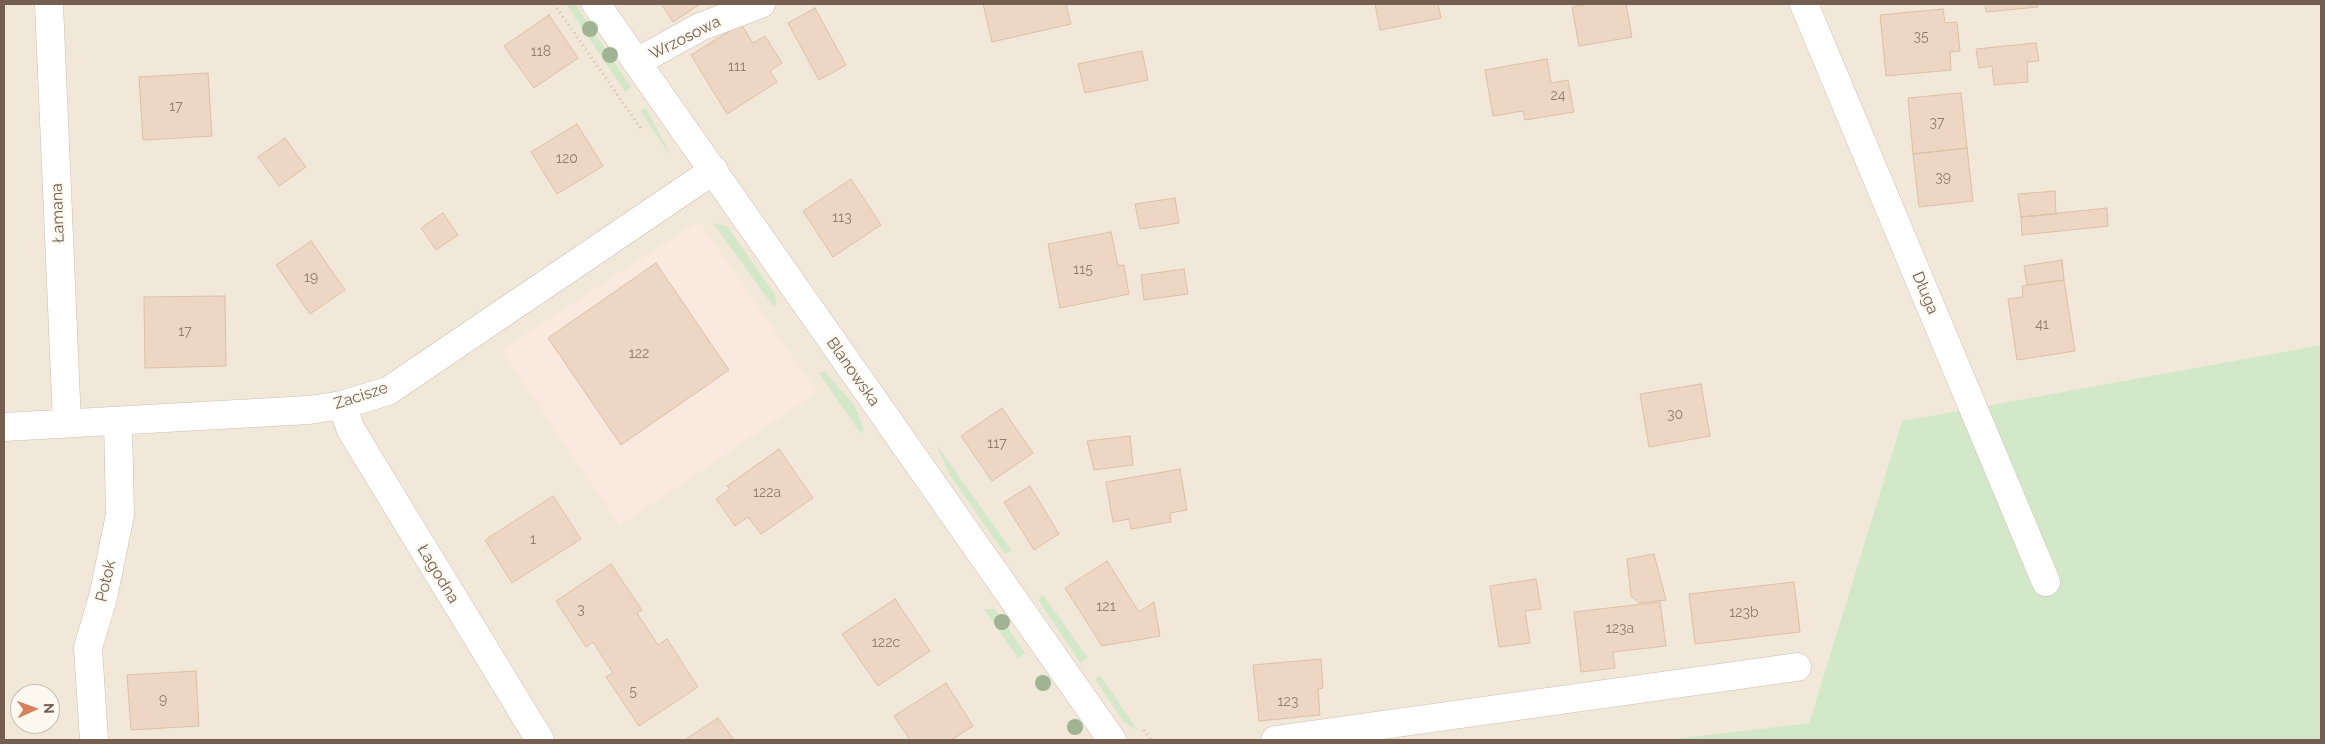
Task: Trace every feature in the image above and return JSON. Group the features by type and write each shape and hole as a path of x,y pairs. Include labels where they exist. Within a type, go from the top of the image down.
{"street":[{"name":"Łamana","path":"49,4 67,423"},
{"name":"Blanowska","path":"596,4 1112,740"},
{"name":"Wrzosowa","path":"638,62 700,27 761,4"},
{"name":"Długa","path":"1804,4 2046,582"},
{"name":"Zacisze","path":"4,426 309,410 342,405 388,391 714,170"},
{"name":"Łagodna","path":"342,405 351,430 540,740"},
{"name":"Potok","path":"94,740 88,648 103,597 120,514 118,420"},
{"path":"1275,740 1797,667"}],"path":[{"path":"554,4 648,137"}],"shaded area":[{"path":"4,4 2321,4 2321,345 1902,421 1809,723 1664,740 4,740"},
{"path":"699,221 817,392 620,526 501,350"}],"green space":[{"path":"566,4 575,4 631,87 625,92"},
{"path":"646,108 672,158 640,111"},
{"path":"713,223 727,226 775,295 776,302 774,307"},
{"path":"2321,345 2321,740 1664,740 1809,723 1902,421"},
{"path":"825,372 854,405 864,430 861,434 819,373"},
{"path":"936,444 1011,550 1005,554 950,475"},
{"path":"1043,595 1088,658 1080,662 1038,600"},
{"path":"984,609 995,609 1025,653 1018,658"},
{"path":"1100,675 1138,731 1124,722 1095,679"}],"building":[{"path":"661,4 700,4 673,22"},
{"path":"983,4 1066,4 1071,24 992,42"},
{"path":"1375,4 1438,4 1441,18 1380,30"},
{"path":"1589,4 1626,4 1632,37 1579,46 1572,7"},
{"path":"1985,4 2038,4 2038,7 1986,12"},
{"path":"815,8 846,65 819,80 788,23"},
{"path":"1943,9 1945,23 1957,22 1960,51 1950,52 1951,70 1886,76 1880,15"},
{"path":"549,15 578,58 534,88 504,46"},
{"path":"741,24 753,43 765,36 782,63 770,71 777,82 727,114 691,55"},
{"path":"2036,43 2039,61 2027,62 2028,82 1994,85 1992,66 1979,68 1976,49"},
{"path":"1142,51 1148,80 1085,93 1078,64"},
{"path":"1547,59 1551,83 1568,80 1574,112 1525,120 1523,111 1493,116 1485,70"},
{"path":"208,73 212,136 143,140 139,77"},
{"path":"1961,93 1967,148 1913,154 1908,98"},
{"path":"577,124 603,166 557,194 531,152"},
{"path":"285,138 306,167 279,186 258,157"},
{"path":"1967,148 1973,201 1919,207 1913,154"},
{"path":"851,179 881,225 833,257 803,211"},
{"path":"2055,191 2056,214 2021,217 2018,194"},
{"path":"1175,198 1179,223 1140,229 1135,204"},
{"path":"2107,208 2108,226 2022,235 2021,217"},
{"path":"443,213 458,235 436,250 421,228"},
{"path":"1111,232 1118,266 1124,265 1129,294 1060,308 1048,244"},
{"path":"311,241 345,290 310,314 276,265"},
{"path":"2062,260 2064,280 2027,285 2024,266"},
{"path":"656,263 729,370 621,445 548,338"},
{"path":"1184,269 1188,294 1144,300 1141,275"},
{"path":"2064,280 2075,351 2017,360 2008,299 2023,297 2022,286"},
{"path":"225,296 226,366 145,368 144,297"},
{"path":"1701,384 1710,436 1649,447 1640,394"},
{"path":"1002,408 1033,453 992,481 961,436"},
{"path":"1130,436 1133,465 1094,470 1087,441"},
{"path":"779,449 813,498 761,534 748,517 735,526 716,499 730,489 727,486"},
{"path":"1180,469 1187,510 1170,513 1171,522 1131,529 1129,519 1113,522 1106,482"},
{"path":"1030,486 1059,534 1034,550 1004,502"},
{"path":"553,496 581,539 512,583 485,540"},
{"path":"1654,554 1666,600 1639,603 1631,596 1627,559"},
{"path":"1107,561 1139,612 1154,602 1160,636 1102,646 1065,588"},
{"path":"611,564 642,610 637,613 658,645 667,639 698,687 639,726 606,677 613,673 593,642 586,647 556,601"},
{"path":"1536,579 1541,609 1525,611 1530,643 1499,647 1490,586"},
{"path":"1794,582 1800,632 1695,644 1689,594"},
{"path":"895,599 930,651 878,686 842,634"},
{"path":"1660,602 1666,646 1613,652 1615,668 1581,672 1574,612"},
{"path":"1321,659 1323,688 1318,689 1320,715 1259,721 1253,665"},
{"path":"196,671 199,726 131,730 127,675"},
{"path":"946,683 973,726 951,740 910,740 894,716"},
{"path":"718,718 734,740 685,740"}]}
